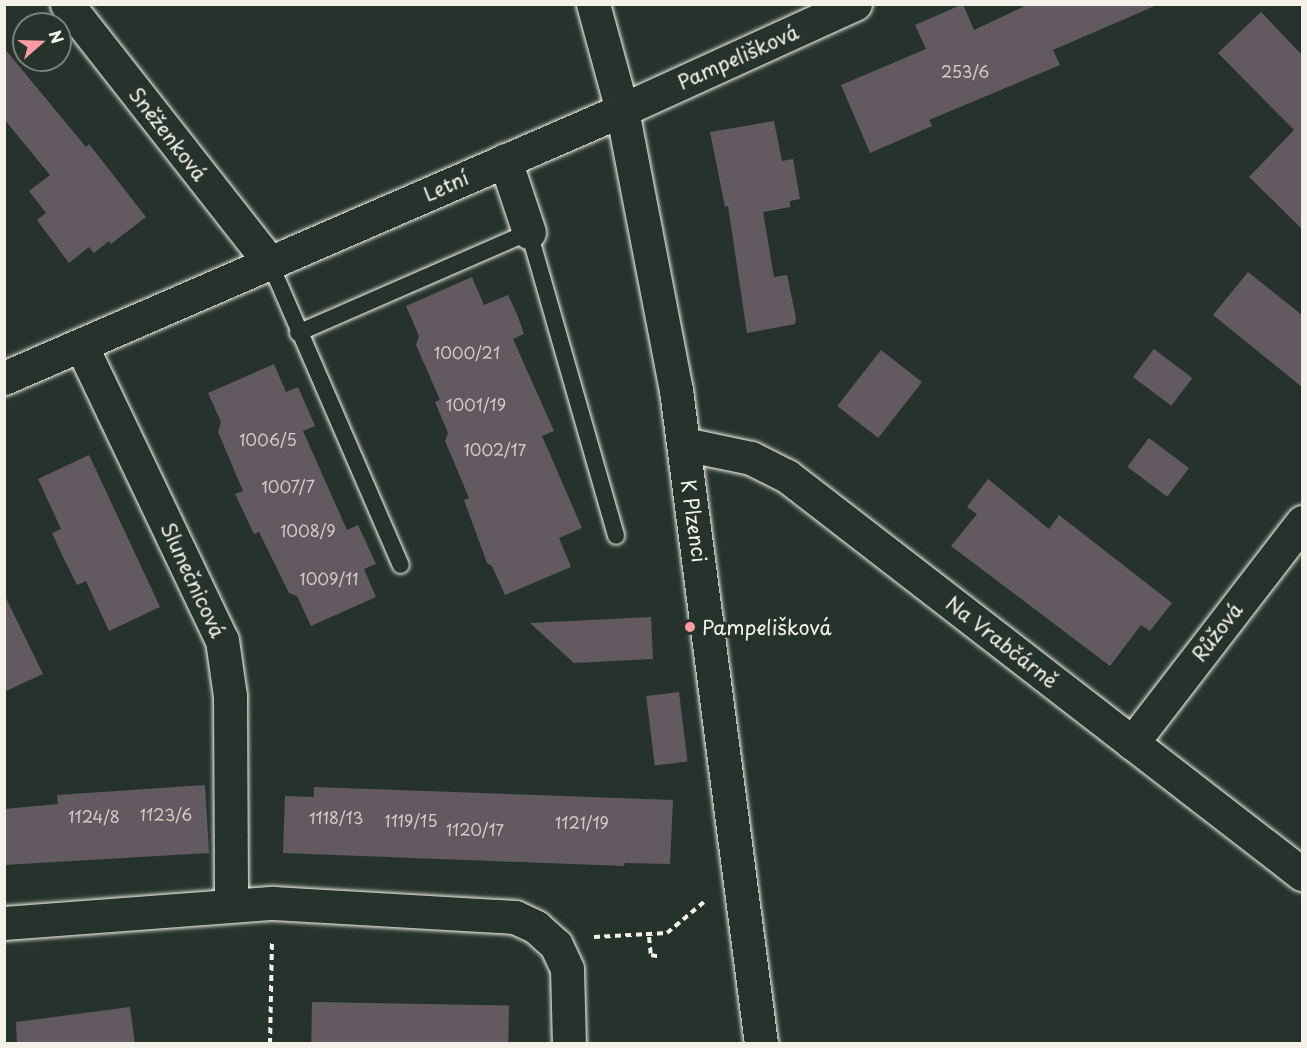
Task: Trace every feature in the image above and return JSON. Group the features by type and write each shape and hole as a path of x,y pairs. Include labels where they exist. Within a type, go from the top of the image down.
{"street":[{"name":"Sněženková","path":"67,4 270,263"},
{"name":"K Plzenci","path":"593,4 622,110 684,444 741,868 761,1044"},
{"name":"Pampelišková","path":"622,110 855,4"},
{"name":"Letní","path":"4,378 622,110"},
{"path":"505,160 529,232"},
{"name":"Slunečnicová","path":"81,345 222,640 230,696 231,905"},
{"name":"Na Vrabčárně","path":"684,444 751,458 787,476 1302,874"},
{"name":"Růžová","path":"1132,743 1302,522"},
{"path":"4,923 273,903 515,917 536,927 556,945 567,969 569,1044"}],"lane":[{"path":"298,333 529,232 616,536"},
{"path":"270,263 298,333 401,565"}],"path":[{"path":"556,945 606,935 649,937 667,933 741,868"},
{"path":"270,1044 273,903"},
{"path":"649,937 651,956 661,957"}],"building":[{"path":"963,4 974,30 1029,4 1157,5 1053,50 1060,65 929,120 932,126 870,153 841,85 926,49 915,25"},
{"path":"1261,12 1302,55 1302,229 1249,177 1294,130 1218,53"},
{"path":"4,48 12,58 12,72 24,72 86,147 89,144 146,217 111,244 109,241 94,253 89,247 69,263 37,220 46,213 29,191 50,175 4,119"},
{"path":"774,121 782,161 793,159 800,199 790,201 790,207 763,212 774,277 787,275 796,318 795,324 747,333 728,206 725,207 710,132"},
{"path":"1248,272 1302,315 1302,387 1213,315"},
{"path":"472,277 484,305 508,295 517,314 524,334 513,339 554,431 542,436 582,528 559,538 571,567 505,595 492,566 487,563 464,500 469,498 445,441 448,433 435,402 440,400 416,345 419,336 406,306"},
{"path":"1154,349 1192,378 1171,406 1133,377"},
{"path":"881,350 922,382 878,438 837,406"},
{"path":"274,364 286,392 298,387 315,426 303,431 347,530 358,525 376,564 364,569 376,597 311,626 297,596 289,593 259,532 254,534 235,494 243,491 218,432 221,422 208,393"},
{"path":"1149,438 1189,468 1167,497 1127,467"},
{"path":"89,455 160,607 109,631 86,581 77,585 64,559 52,533 61,529 38,479"},
{"path":"988,479 1049,529 1059,515 1172,603 1150,631 1141,625 1110,666 951,546 977,514 967,507"},
{"path":"4,594 43,674 4,692"},
{"path":"651,617 653,659 574,663 530,623"},
{"path":"679,692 688,761 655,765 646,696"},
{"path":"205,785 209,853 4,865 4,809 58,804 57,795"},
{"path":"314,787 673,800 670,864 625,863 624,866 283,853 285,796 314,797"},
{"path":"312,1002 509,1005 508,1044 311,1044"},
{"path":"130,1007 135,1044 17,1044 16,1022"}],"place":[{"name":"Pampelišková","path":"690,627"}]}
